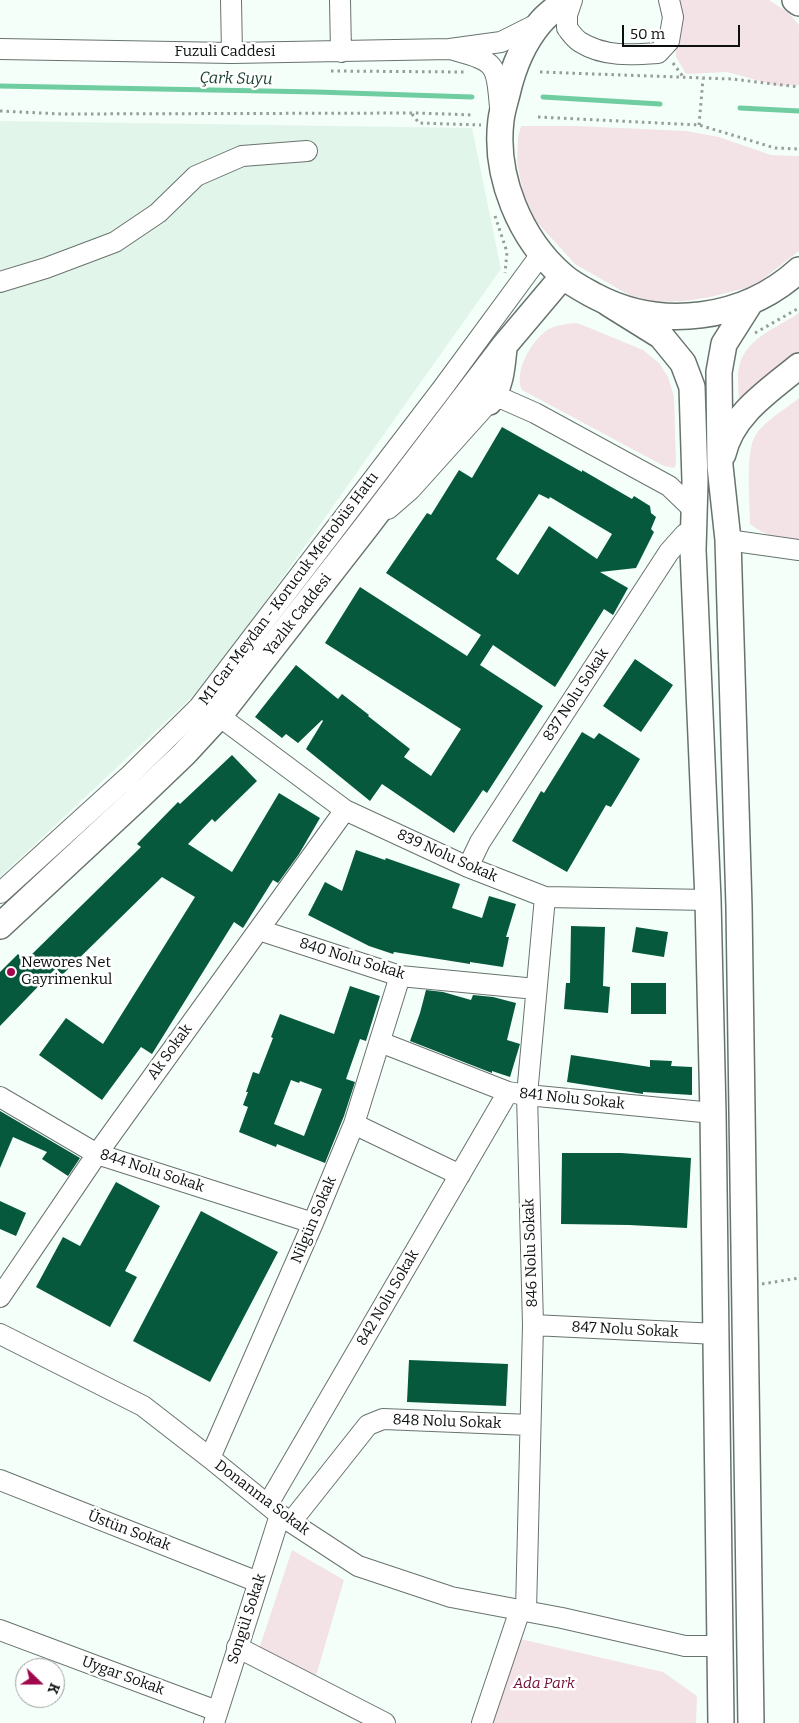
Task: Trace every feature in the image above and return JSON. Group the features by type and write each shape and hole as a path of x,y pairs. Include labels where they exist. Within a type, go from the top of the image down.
{"main road":[{"path":"566,0 541,22 522,51 487,124 501,158 509,195 525,229 542,253 563,276 661,336 683,363 692,387 695,480 694,521 708,900 713,1113 722,1723"},
{"path":"796,0 799,3"},
{"name":"Yazlık Caddesi","path":"0,926 184,754 219,716 504,346 563,276"},
{"path":"608,303 643,314 679,318 715,314 750,303 795,277"},
{"path":"750,303 724,344 719,372 720,466 728,540 739,907 751,1723"},
{"path":"489,402 497,391 501,376 504,346"},
{"path":"720,466 726,440 746,410 799,366"}],"street":[{"path":"231,0 232,53"},
{"path":"340,0 341,52"},
{"path":"572,0 567,15 566,28 579,42 602,52 631,55 658,53 669,41 673,17 669,0"},
{"path":"450,49 500,42 524,32 541,22"},
{"name":"Fuzuli Caddesi","path":"0,49 232,53 450,49"},
{"path":"450,49 478,57 491,65 497,79 487,124"},
{"path":"0,282 46,268 115,242 158,213 196,176 242,156 307,151"},
{"name":"M1 Gar Meydan - Korucuk Metrobüs Hattı","path":"0,893 128,776 199,707 442,389 542,253"},
{"path":"367,526 410,490 489,402 501,398 535,413 669,486 694,521"},
{"name":"837 Nolu Sokak","path":"468,867 480,842 669,552 694,521"},
{"path":"728,540 799,550"},
{"name":"839 Nolu Sokak","path":"219,716 344,810 468,867 545,897 708,900"},
{"name":"Ak Sokak","path":"0,1297 97,1154 344,810"},
{"name":"846 Nolu Sokak","path":"482,1723 523,1610 533,1325 518,1094 536,989 545,897"},
{"name":"840 Nolu Sokak","path":"258,930 400,976 536,989"},
{"name":"Nilgün Sokak","path":"210,1458 313,1223 354,1124 400,976"},
{"name":"841 Nolu Sokak","path":"380,1042 518,1094 713,1113"},
{"name":"842 Nolu Sokak","path":"280,1514 460,1175 518,1094"},
{"name":"844 Nolu Sokak","path":"0,1097 97,1154 313,1223"},
{"path":"354,1124 460,1175"},
{"name":"847 Nolu Sokak","path":"533,1325 717,1334"},
{"name":"Donanma Sokak","path":"0,1334 142,1406 280,1514 358,1566 451,1597 523,1610 685,1646 721,1646"},
{"name":"848 Nolu Sokak","path":"280,1514 368,1425 384,1419 530,1425"},
{"name":"Üstün Sokak","path":"0,1480 258,1582"},
{"name":"Songül Sokak","path":"216,1717 280,1514"},
{"name":"Uygar Sokak","path":"0,1630 216,1717"},
{"path":"238,1647 385,1723"}],"path":[{"path":"407,72 414,66"},
{"path":"540,72 732,79 799,87"},
{"path":"699,125 703,79"},
{"path":"0,111 62,114 411,114 473,116"},
{"path":"411,114 419,123 487,124"},
{"path":"538,117 699,125 775,148 799,149"},
{"path":"494,214 507,252 505,274"},
{"path":"752,335 799,308"},
{"path":"745,1286 799,1278"}],"shaded area":[{"path":"0,121 472,128 501,269 210,680 0,877"}],"green space":[{"path":"673,0 769,0 789,13 799,25 799,85 778,86 727,72 686,74 676,57"},
{"path":"521,126 578,126 686,131 719,137 771,155 799,156 799,251 754,286 685,301 656,302 629,295 575,264 535,220 523,191 517,163 518,137"},
{"path":"799,313 799,352 740,399 738,374 740,362 745,352 760,337"},
{"path":"574,323 643,350 659,363 668,377 674,396 676,464 674,468 664,466 522,390 520,374 522,365 532,346 544,332 551,328"},
{"path":"799,398 799,546 761,531 750,524 749,479 750,454 755,436 769,420"},
{"path":"292,1550 344,1580 316,1676 259,1649"},
{"name":"Ada Park","path":"516,1638 663,1672 697,1696 696,1723 488,1723"}],"building":[{"path":"502,427 632,499 634,496 650,506 651,513 656,517 651,529 654,532 636,568 600,572 628,588 613,615 604,609 555,687 493,645 480,665 543,706 487,793 483,790 454,833 382,784 370,801 306,749 322,720 298,743 286,734 282,738 255,717 296,665 338,699 342,694 369,715 410,749 404,757 431,776 461,729 325,643 360,587 467,656 481,635 386,573 427,513 431,515 459,470 472,478","holes":["539,494 549,499 550,497 612,534 597,559 549,526 518,575 496,559"]},
{"path":"635,659 673,685 641,732 603,706"},
{"path":"582,732 594,739 599,733 640,759 611,807 606,805 567,872 512,841 541,791 544,793"},
{"path":"232,755 257,781 215,822 212,819 188,844 232,872 279,793 320,818 299,854 278,883 273,880 243,928 234,922 152,1054 141,1047 102,1100 39,1055 66,1018 103,1044 195,897 162,877 62,975 56,968 0,1026 0,972 18,954 25,961 141,847 137,844 178,802 180,804"},
{"path":"356,850 385,860 386,858 460,884 452,908 482,918 489,896 516,904 506,937 509,937 503,967 470,962 470,964 394,952 393,954 369,946 308,915 325,882 342,891"},
{"path":"571,926 605,927 603,986 610,987 608,1013 564,1009 566,983 570,983"},
{"path":"636,927 668,932 664,957 632,952"},
{"path":"631,983 666,983 666,1014 631,1014"},
{"path":"350,986 380,996 366,1041 360,1039 346,1079 355,1082 325,1163 277,1144 276,1147 239,1132 248,1107 243,1105 248,1092 246,1092 253,1072 259,1074 280,1014 334,1034","holes":["291,1080 299,1083 300,1081 322,1089 304,1136 274,1124"]},
{"path":"426,990 443,992 471,1000 473,995 493,997 516,1003 507,1040 520,1044 510,1077 492,1071 492,1073 410,1041"},
{"path":"571,1055 650,1067 650,1060 672,1061 671,1066 692,1067 692,1095 643,1092 643,1094 567,1082"},
{"path":"0,1111 80,1158 68,1176 42,1159 47,1152 13,1137 0,1168"},
{"path":"562,1153 621,1153 691,1158 687,1228 561,1224"},
{"path":"116,1182 160,1206 125,1271 137,1277 110,1327 36,1287 63,1237 80,1246"},
{"path":"0,1201 26,1213 16,1236 0,1229"},
{"path":"201,1211 278,1252 210,1382 133,1341"},
{"path":"409,1360 508,1364 506,1406 407,1402"}],"waterway":[{"name":"Çark Suyu","path":"0,86 472,97"},
{"name":"Çark Suyu","path":"543,97 660,104"},
{"name":"Çark Suyu","path":"740,108 799,111"}],"place":[{"name":"Newores Net Gayrimenkul","path":"11,972"}]}
